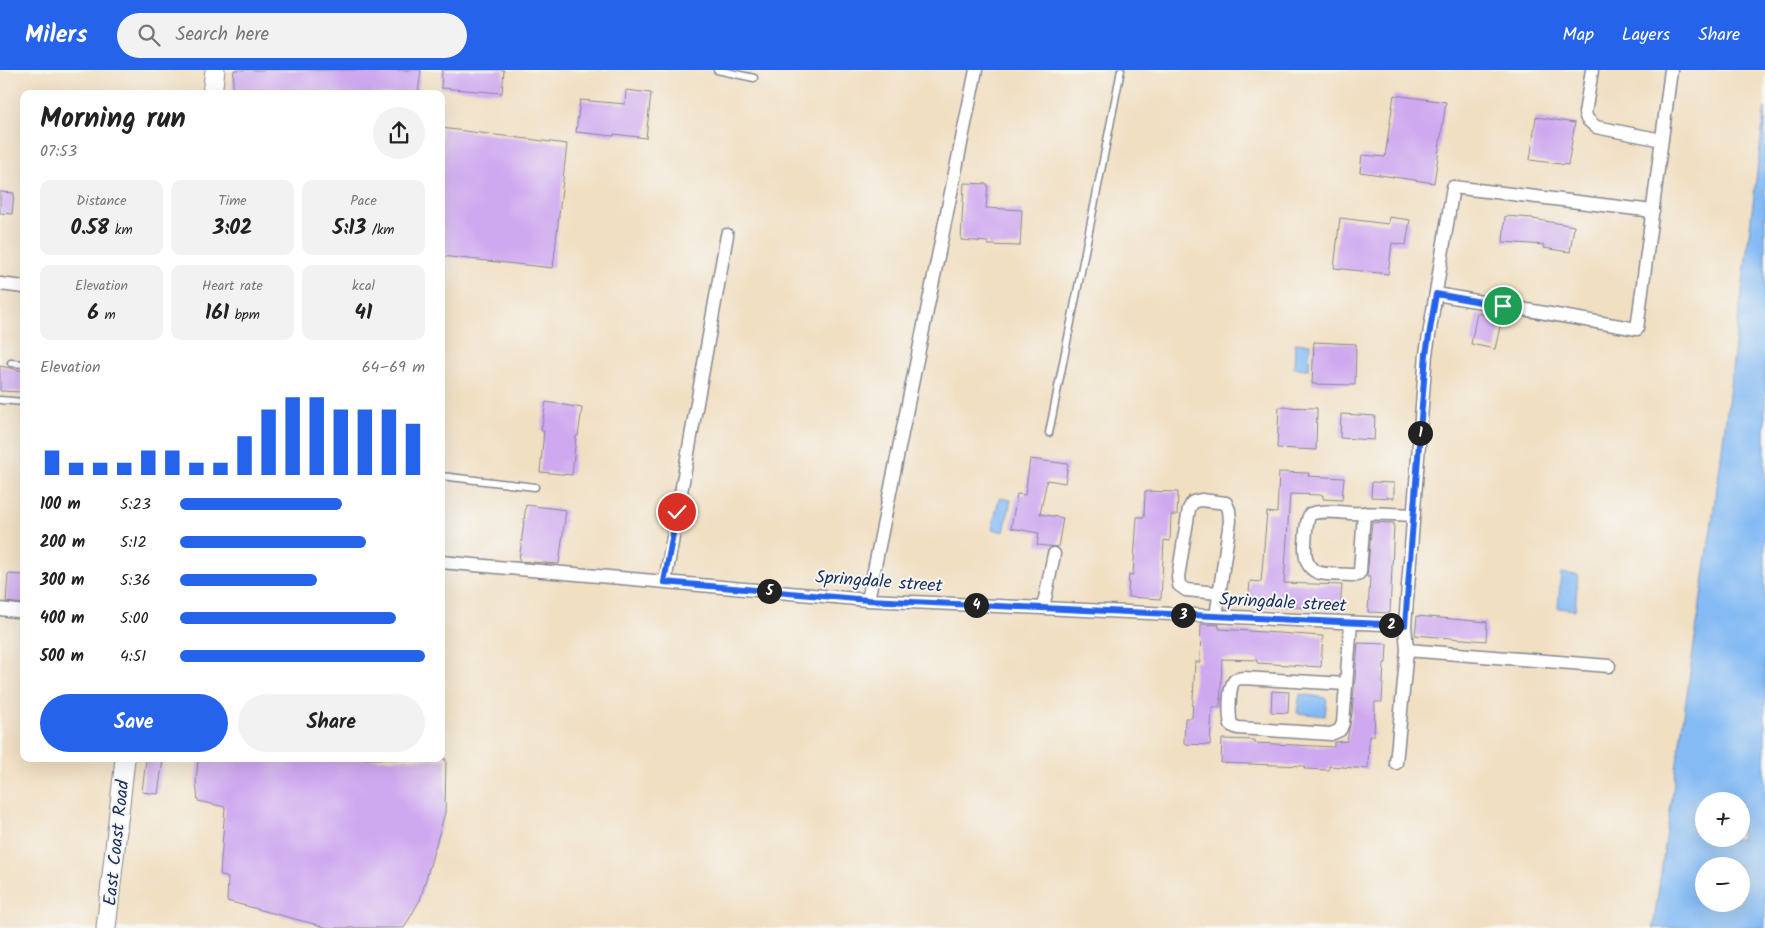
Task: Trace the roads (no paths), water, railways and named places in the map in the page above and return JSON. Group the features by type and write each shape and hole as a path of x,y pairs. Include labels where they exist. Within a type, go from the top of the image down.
{"main road":[{"path":"202,90 204,70"},
{"path":"212,90 215,70"},
{"name":"East Coast Road","path":"106,928 125,762"},
{"name":"East Coast Road","path":"118,928 137,762"}],"street":[{"path":"868,600 976,70"},
{"path":"1592,70 1585,113 1587,119 1596,126 1662,140"},
{"path":"1436,294 1637,329 1671,70"},
{"path":"1396,763 1407,650 1405,625 1426,354 1453,187 1653,211"},
{"path":"664,582 727,235"},
{"path":"0,284 20,286"},
{"path":"1216,616 1230,521 1229,510 1226,503 1201,500 1193,502 1189,509 1178,577 1179,585 1186,590 1219,593"},
{"path":"1364,513 1360,572 1357,575 1314,572 1308,567 1305,559 1306,522 1310,514 1319,512 1364,513 1414,515"},
{"path":"1044,608 1054,554"},
{"name":"Springdale street","path":"445,562 868,600 1405,625"},
{"path":"0,609 20,612"},
{"path":"1346,684 1243,678 1236,680 1231,686 1229,717 1231,725 1238,728 1331,734 1340,730 1343,724 1351,623"},
{"path":"1407,650 1609,666"}],"lane":[{"path":"717,70 754,78"},
{"path":"1049,433 1121,70"},
{"path":"11,363 20,364"},
{"path":"0,400 20,402"},
{"path":"445,476 535,487"}],"water":[{"path":"1765,108 1765,928 1653,928 1719,473"},
{"path":"1295,343 1310,344 1309,369 1294,368"},
{"path":"999,498 1011,500 1004,532 992,529"},
{"path":"1561,573 1578,575 1575,610 1558,608"},
{"path":"1300,694 1327,698 1325,716 1297,713"}]}
